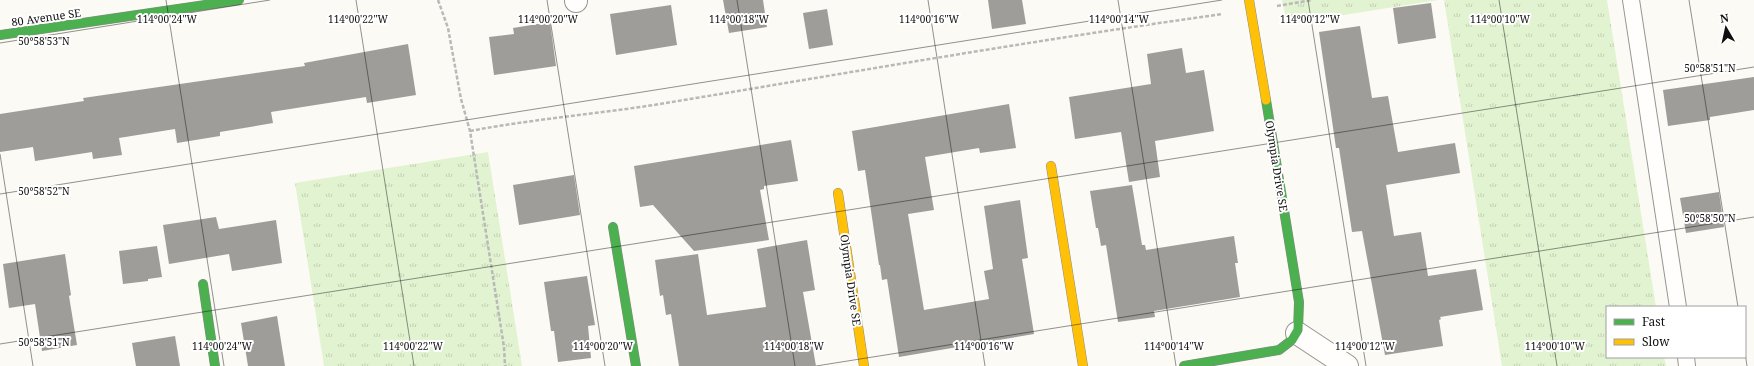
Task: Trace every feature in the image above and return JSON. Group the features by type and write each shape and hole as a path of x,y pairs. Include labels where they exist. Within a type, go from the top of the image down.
{"street":[{"name":"80 Avenue SE","path":"0,35 173,5 239,0"},
{"name":"Olympia Drive SE","path":"1249,0 1299,302 1299,323 1297,333"},
{"path":"1051,166 1083,366"},
{"name":"Olympia Drive SE","path":"838,193 864,366"},
{"path":"613,227 636,366"},
{"path":"203,284 215,366"},
{"path":"1184,366 1279,350 1292,342 1297,333 1347,366"}],"lane":[{"path":"1631,0 1678,306"}],"path":[{"path":"438,0 448,28 461,99 470,130 504,347 505,366"},
{"path":"470,130 657,104 1139,26 1312,0"}],"green space":[{"path":"1282,0 1438,0 1287,24"},
{"path":"1444,0 1607,0 1656,306 1606,306 1606,358 1664,358 1666,366 1502,366"},
{"path":"488,152 522,366 324,366 295,183"}],"building":[{"path":"723,0 763,0 767,27 729,33"},
{"path":"988,0 1022,0 1026,24 992,29"},
{"path":"1431,3 1436,38 1398,44 1393,8"},
{"path":"671,5 677,45 616,55 610,14"},
{"path":"827,9 833,45 809,49 803,13"},
{"path":"550,22 556,66 494,75 489,37 514,34 513,28"},
{"path":"1360,26 1372,98 1388,96 1398,152 1455,143 1460,173 1386,185 1394,236 1421,232 1428,276 1476,269 1483,310 1440,317 1441,319 1439,320 1443,346 1385,355 1362,231 1352,232 1339,148 1336,148 1319,32"},
{"path":"408,44 416,95 367,103 366,97 271,112 273,123 220,132 220,136 177,143 175,129 119,138 122,155 93,159 92,152 35,161 33,147 0,152 0,114 84,101 83,98 305,66 304,63"},
{"path":"1182,48 1186,73 1204,70 1214,131 1155,141 1160,177 1129,182 1121,132 1075,139 1069,97 1151,84 1147,54"},
{"path":"1754,77 1754,110 1710,117 1710,120 1668,126 1663,90"},
{"path":"1009,104 1016,148 980,153 979,148 925,157 934,210 908,214 924,310 989,299 984,271 993,269 984,206 1020,200 1028,258 1022,259 1034,334 899,357 887,279 882,280 879,265 865,170 858,171 852,131"},
{"path":"791,140 798,181 764,186 764,189 760,190 769,240 694,251 653,205 640,207 634,166"},
{"path":"574,175 580,215 519,225 513,185"},
{"path":"1132,185 1142,245 1145,245 1146,250 1234,236 1238,263 1235,263 1240,297 1154,311 1155,317 1118,322 1106,245 1101,246 1098,228 1096,228 1090,191"},
{"path":"1719,192 1724,227 1686,233 1680,198"},
{"path":"216,217 219,229 276,220 282,263 232,271 229,254 169,264 163,225"},
{"path":"807,240 815,290 803,292 816,366 679,366 671,314 666,315 663,295 660,296 655,260 698,254 707,315 766,307 757,249"},
{"path":"157,246 162,277 148,279 148,281 123,284 119,251"},
{"path":"65,254 71,295 69,296 77,345 42,351 35,304 9,308 3,264"},
{"path":"587,276 595,325 588,326 591,358 558,362 554,331 551,331 544,282"},
{"path":"277,316 285,366 248,366 241,323"},
{"path":"175,336 180,366 136,366 132,343"}],"traffic: fast":[{"path":"0,35 239,0"},
{"path":"1184,366 1279,350 1292,340 1298,330 1299,302 1266,100"},
{"path":"613,227 636,366"},
{"path":"203,284 215,366"}],"traffic: slow":[{"path":"1249,0 1266,100"},
{"path":"1051,166 1083,366"},
{"path":"838,193 864,366"}]}
